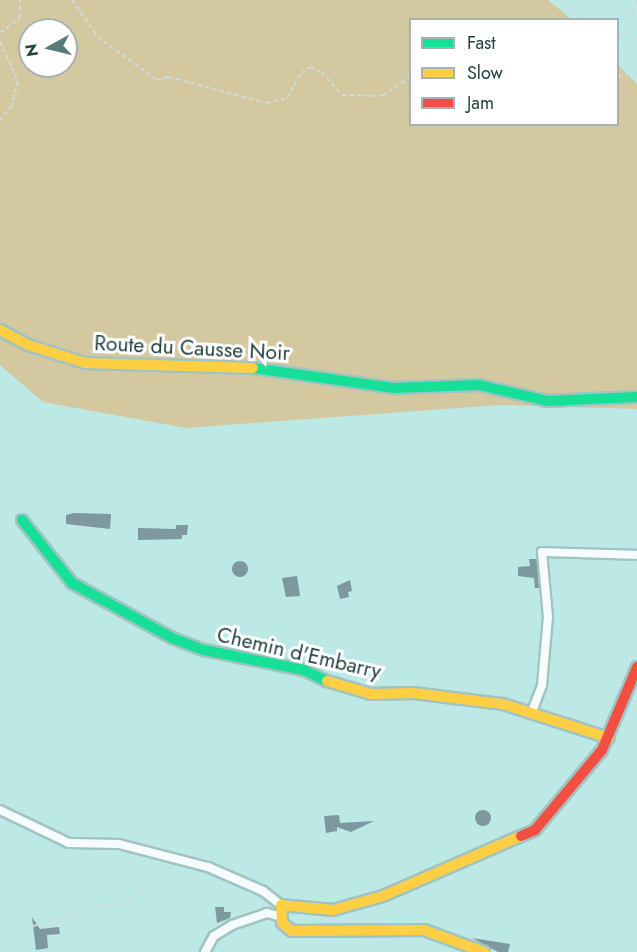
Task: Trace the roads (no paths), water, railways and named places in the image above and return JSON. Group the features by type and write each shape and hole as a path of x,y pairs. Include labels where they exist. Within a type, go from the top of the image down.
{"street":[{"name":"Route du Causse Noir","path":"0,330 28,345 85,363 238,366 393,388 479,385 547,401 637,397"},
{"name":"Chemin d'Embarry","path":"22,520 72,583 172,638 204,650 304,670 338,686 371,694 413,693 503,704 609,738"},
{"path":"531,714 542,685 548,616 542,552 637,555"},
{"path":"205,952 214,936 232,925 267,913 333,910 383,896 523,837 546,821 609,738 637,667"},
{"path":"0,810 69,843 119,844 178,858 262,891 281,911 286,928 301,933 424,930 484,952"}]}
